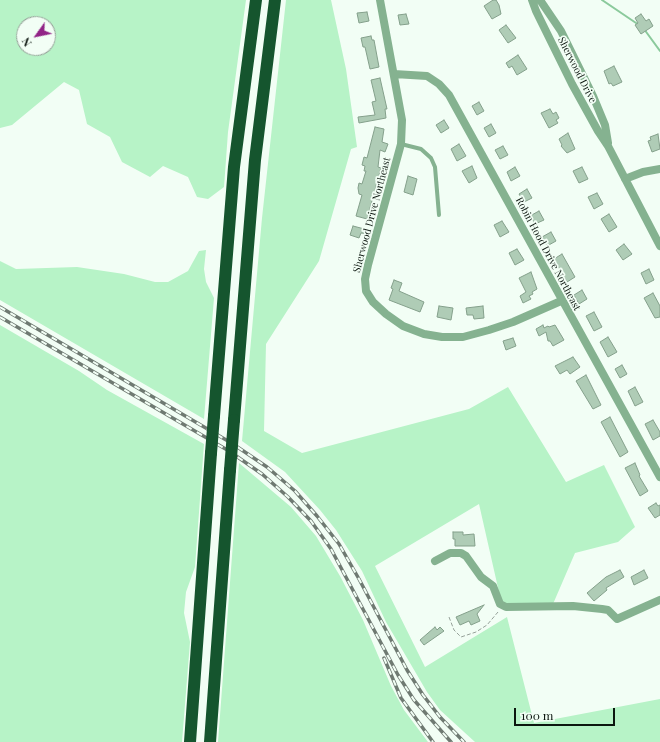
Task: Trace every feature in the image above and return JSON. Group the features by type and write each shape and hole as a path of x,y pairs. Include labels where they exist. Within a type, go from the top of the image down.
{"highway":[{"path":"190,742 234,167 256,0"},
{"path":"210,742 255,160 275,0"}],"street":[{"name":"Sherwood Drive Northeast","path":"380,0 402,120 401,144 365,279 366,291 373,302 386,314 403,326 424,334 442,337 463,337 489,330 513,322 561,301"},
{"name":"Sherwood Drive","path":"532,0 572,84 608,146 660,246"},
{"name":"Sherwood Drive","path":"540,0 561,31 593,96 605,125 608,146"},
{"name":"Robin Hood Drive Northeast","path":"394,74 427,76 439,84 449,95 508,200 561,301 660,478"},
{"path":"625,179 643,172 660,169"},
{"path":"435,561 450,552 461,553 466,556 481,577 493,586 502,606 533,608 573,606 602,609 608,610 617,619 660,600"}],"lane":[{"path":"401,144 420,149 431,158 435,167 439,215"}],"path":[{"path":"449,617 454,630 461,637 476,632 487,625 502,606"}],"green space":[{"path":"0,0 246,0 228,132 224,187 208,199 197,197 188,177 163,166 150,177 122,162 110,137 87,124 79,90 64,82 12,125 0,128"},
{"path":"286,0 331,0 346,69 357,147 351,149 319,261 266,344 264,431 302,453 469,409 508,387 566,482 604,465 635,527 618,542 575,553 553,604 507,605 501,601 479,504 375,566 425,667 507,617 534,723 660,699 660,742 475,742 440,710 427,692 386,622 362,571 336,530 285,472 242,441 262,218"},
{"path":"206,250 204,269 206,282 214,298 204,419 0,300 0,261 16,269 77,267 124,274 155,282 168,282 188,271 199,251"},
{"path":"0,325 79,371 107,390 204,444 195,567 186,592 184,613 190,642 182,742 0,742"},
{"path":"239,463 291,507 316,536 340,576 363,620 391,686 404,710 428,742 218,742"}],"building":[{"path":"493,0 496,0 499,5 501,14 492,19 484,6"},
{"path":"367,12 369,21 359,23 357,13"},
{"path":"406,14 409,24 400,25 398,15"},
{"path":"641,14 646,21 649,19 653,26 641,34 635,25 638,23 635,18"},
{"path":"506,25 516,38 508,43 499,30"},
{"path":"371,36 372,40 374,40 379,67 370,69 365,47 363,47 361,38"},
{"path":"518,55 527,69 517,75 512,66 509,68 506,63"},
{"path":"614,66 622,82 613,86 611,83 609,84 604,71"},
{"path":"380,78 387,109 385,109 386,118 359,123 358,117 375,115 372,102 376,101 371,80"},
{"path":"479,102 484,111 477,115 472,106"},
{"path":"550,109 553,114 556,112 559,118 556,120 558,123 549,128 541,113"},
{"path":"444,120 449,128 441,133 436,125"},
{"path":"491,124 496,133 489,137 484,128"},
{"path":"375,127 384,129 382,142 388,144 385,152 380,150 378,167 381,168 367,219 356,216 362,195 359,194 358,188 359,183 362,184 366,171 364,171 365,166 362,165 364,157 367,158"},
{"path":"568,133 575,149 567,153 561,146 562,145 559,139"},
{"path":"658,134 660,149 652,152 648,141 651,140 650,137"},
{"path":"459,144 466,156 457,161 451,149"},
{"path":"503,146 508,155 500,159 495,150"},
{"path":"472,166 477,178 469,183 462,171"},
{"path":"515,167 520,176 511,181 507,172"},
{"path":"582,167 588,179 579,183 573,171"},
{"path":"408,176 417,179 413,195 404,192"},
{"path":"527,189 532,198 524,202 519,194"},
{"path":"597,193 603,204 594,209 588,197"},
{"path":"539,211 544,220 535,224 530,216"},
{"path":"609,214 617,227 609,232 601,219"},
{"path":"502,221 509,232 500,237 494,225"},
{"path":"353,226 372,231 371,234 361,233 359,238 350,235"},
{"path":"551,232 556,241 547,246 542,237"},
{"path":"624,244 632,254 623,260 616,250"},
{"path":"517,249 524,260 515,265 509,253"},
{"path":"562,254 575,277 567,282 554,259"},
{"path":"649,269 654,280 646,284 641,273"},
{"path":"531,272 537,289 529,296 531,299 523,303 520,296 526,292 519,278"},
{"path":"394,280 402,283 399,291 424,302 420,312 389,300 393,289 391,288"},
{"path":"582,290 587,299 579,304 574,295"},
{"path":"653,293 660,306 660,317 655,318 644,298"},
{"path":"439,306 453,308 451,320 437,317"},
{"path":"483,306 484,318 474,319 473,315 467,315 466,308"},
{"path":"594,312 602,327 594,331 586,316"},
{"path":"543,325 544,328 555,325 564,340 553,346 550,341 548,341 546,332 539,336 536,329"},
{"path":"608,337 617,352 608,357 600,342"},
{"path":"513,338 516,346 506,350 503,341"},
{"path":"573,357 580,367 570,374 567,370 560,374 555,366"},
{"path":"622,365 627,374 620,378 615,369"},
{"path":"586,375 601,405 593,409 576,381"},
{"path":"635,387 643,402 635,406 628,391"},
{"path":"610,417 628,452 620,457 601,422"},
{"path":"653,420 660,432 660,436 653,440 645,424"},
{"path":"635,463 640,475 639,476 648,491 640,496 625,468"},
{"path":"656,503 658,506 660,505 660,515 655,518 648,508"},
{"path":"453,532 463,532 463,535 474,534 475,546 455,546"},
{"path":"620,570 624,577 606,588 607,590 594,601 587,593 606,577"},
{"path":"644,570 648,578 634,585 631,577"},
{"path":"484,605 477,614 480,621 471,625 469,621 460,625 456,617"},
{"path":"435,627 437,630 440,627 444,631 424,645 420,640"}],"waterway":[{"path":"602,0 639,25"},
{"path":"644,29 660,51"}],"railway":[{"path":"0,307 233,444 267,467 295,491 339,544 407,670 423,695 440,717 464,742"},
{"path":"0,317 229,451 262,474 288,497 311,521 331,549 398,675 414,700 451,742"},
{"path":"384,658 401,698 433,742"}]}
